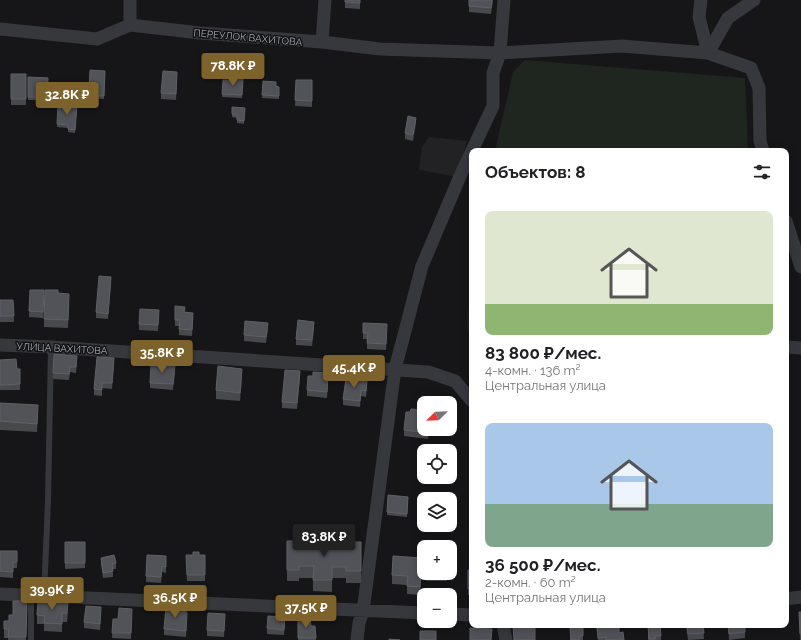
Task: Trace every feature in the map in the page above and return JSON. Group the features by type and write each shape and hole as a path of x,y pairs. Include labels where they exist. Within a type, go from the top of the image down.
{"street":[{"path":"130,0 130,26"},
{"path":"322,42 324,0"},
{"path":"473,148 493,106 493,73 500,53 504,0"},
{"path":"700,0 700,17 708,53"},
{"path":"708,53 728,18 754,0"},
{"name":"ПЕРЕУЛОК ВАХИТОВА","path":"0,28 97,39 130,26 322,42 380,49 500,53 622,46 708,53 751,68 758,88 760,141 762,148"},
{"path":"357,640 359,623 363,610 395,369 422,266 469,157"},
{"path":"789,230 801,267"},
{"name":"УЛИЦА ВАХИТОВА","path":"0,345 51,346 428,372 455,381 469,397"},
{"path":"789,347 801,348"},
{"path":"0,594 417,613"},
{"path":"789,598 801,597"},
{"path":"457,614 469,615"},
{"path":"504,628 506,640"}],"lane":[{"path":"31,640 38,596 48,501 51,346"}],"shaded area":[{"path":"525,60 745,78 748,148 496,148 513,72"},
{"path":"429,137 467,141 457,177 419,170 422,147"},
{"path":"469,297 469,336 467,325"}],"building":[{"path":"345,0 360,0 360,3 345,2"},
{"path":"469,0 492,0 491,8 469,6"},
{"path":"90,70 105,71 104,96 89,95"},
{"path":"163,71 177,72 176,94 161,93"},
{"path":"11,74 26,74 26,99 11,99"},
{"path":"28,77 48,78 47,97 28,97"},
{"path":"230,78 243,79 242,95 222,94 223,80 230,80"},
{"path":"296,80 312,80 312,101 295,100"},
{"path":"263,81 276,82 276,86 279,87 279,96 262,95"},
{"path":"71,104 75,104 77,106 75,130 68,129 68,125 57,124 58,105 68,108"},
{"path":"232,107 245,108 244,121 237,120 237,115 232,114"},
{"path":"408,116 416,118 413,135 405,133"},
{"path":"99,276 111,277 108,314 96,312"},
{"path":"30,290 44,290 43,312 29,311"},
{"path":"45,290 58,290 58,293 69,294 68,320 44,319"},
{"path":"0,300 13,300 14,316 0,316"},
{"path":"175,306 185,307 184,312 193,313 192,330 179,329 180,320 175,320"},
{"path":"140,309 159,310 158,325 139,324"},
{"path":"298,320 314,322 312,340 296,339"},
{"path":"245,321 268,323 266,337 244,335"},
{"path":"363,323 387,324 386,344 367,343 368,333 363,333"},
{"path":"54,354 77,356 76,367 70,367 69,374 53,373"},
{"path":"97,357 114,358 112,383 102,383 102,390 94,389"},
{"path":"16,359 17,369 20,369 20,384 0,385 0,360"},
{"path":"151,363 175,365 173,384 150,383"},
{"path":"218,366 242,369 240,393 216,390"},
{"path":"285,370 300,371 297,403 282,402"},
{"path":"313,372 328,373 327,392 307,390 308,376 313,376"},
{"path":"346,379 367,381 366,391 361,390 360,401 343,399"},
{"path":"0,403 38,405 37,424 0,421"},
{"path":"411,409 417,410 417,432 404,430 406,412 410,412"},
{"path":"388,495 408,497 407,514 387,512"},
{"path":"287,541 296,541 296,543 352,544 352,542 361,542 361,571 346,571 346,567 332,567 332,580 313,580 314,566 299,566 299,570 287,570"},
{"path":"65,542 85,542 85,563 65,563"},
{"path":"0,551 17,551 17,562 13,562 13,572 0,571"},
{"path":"193,552 199,552 199,555 205,555 205,575 187,575 186,555 193,555"},
{"path":"114,555 116,563 112,564 113,571 103,573 101,558"},
{"path":"147,555 166,556 166,567 162,566 161,577 146,576"},
{"path":"393,556 417,558 417,580 420,580 420,587 407,586 408,576 392,575"},
{"path":"468,570 469,570 469,589"},
{"path":"13,601 27,601 26,637 8,637 9,629 4,629 4,621 9,621 9,615 13,615"},
{"path":"38,601 68,603 67,613 62,613 62,624 44,623 45,616 37,615"},
{"path":"86,606 101,607 100,624 84,622"},
{"path":"166,607 181,608 181,611 187,612 186,631 164,629"},
{"path":"119,608 132,609 131,633 112,633 113,619 118,619"},
{"path":"799,612 801,612 801,634 800,634"},
{"path":"208,613 225,614 224,631 207,630"},
{"path":"268,616 285,617 284,630 267,628"},
{"path":"298,618 310,618 311,626 315,626 316,638 298,638"},
{"path":"470,628 492,629 491,640 470,640"},
{"path":"513,628 535,628 535,640 514,640"},
{"path":"570,628 583,628 583,636 579,636 579,640 571,640"},
{"path":"597,628 619,628 619,633 623,632 624,640 606,640 606,637 598,638"},
{"path":"648,628 660,628 661,636 655,636 655,639 649,639"},
{"path":"687,628 703,628 704,633 688,634"},
{"path":"728,628 745,628 745,632 729,634"},
{"path":"420,631 436,631 436,640 420,640"}]}
